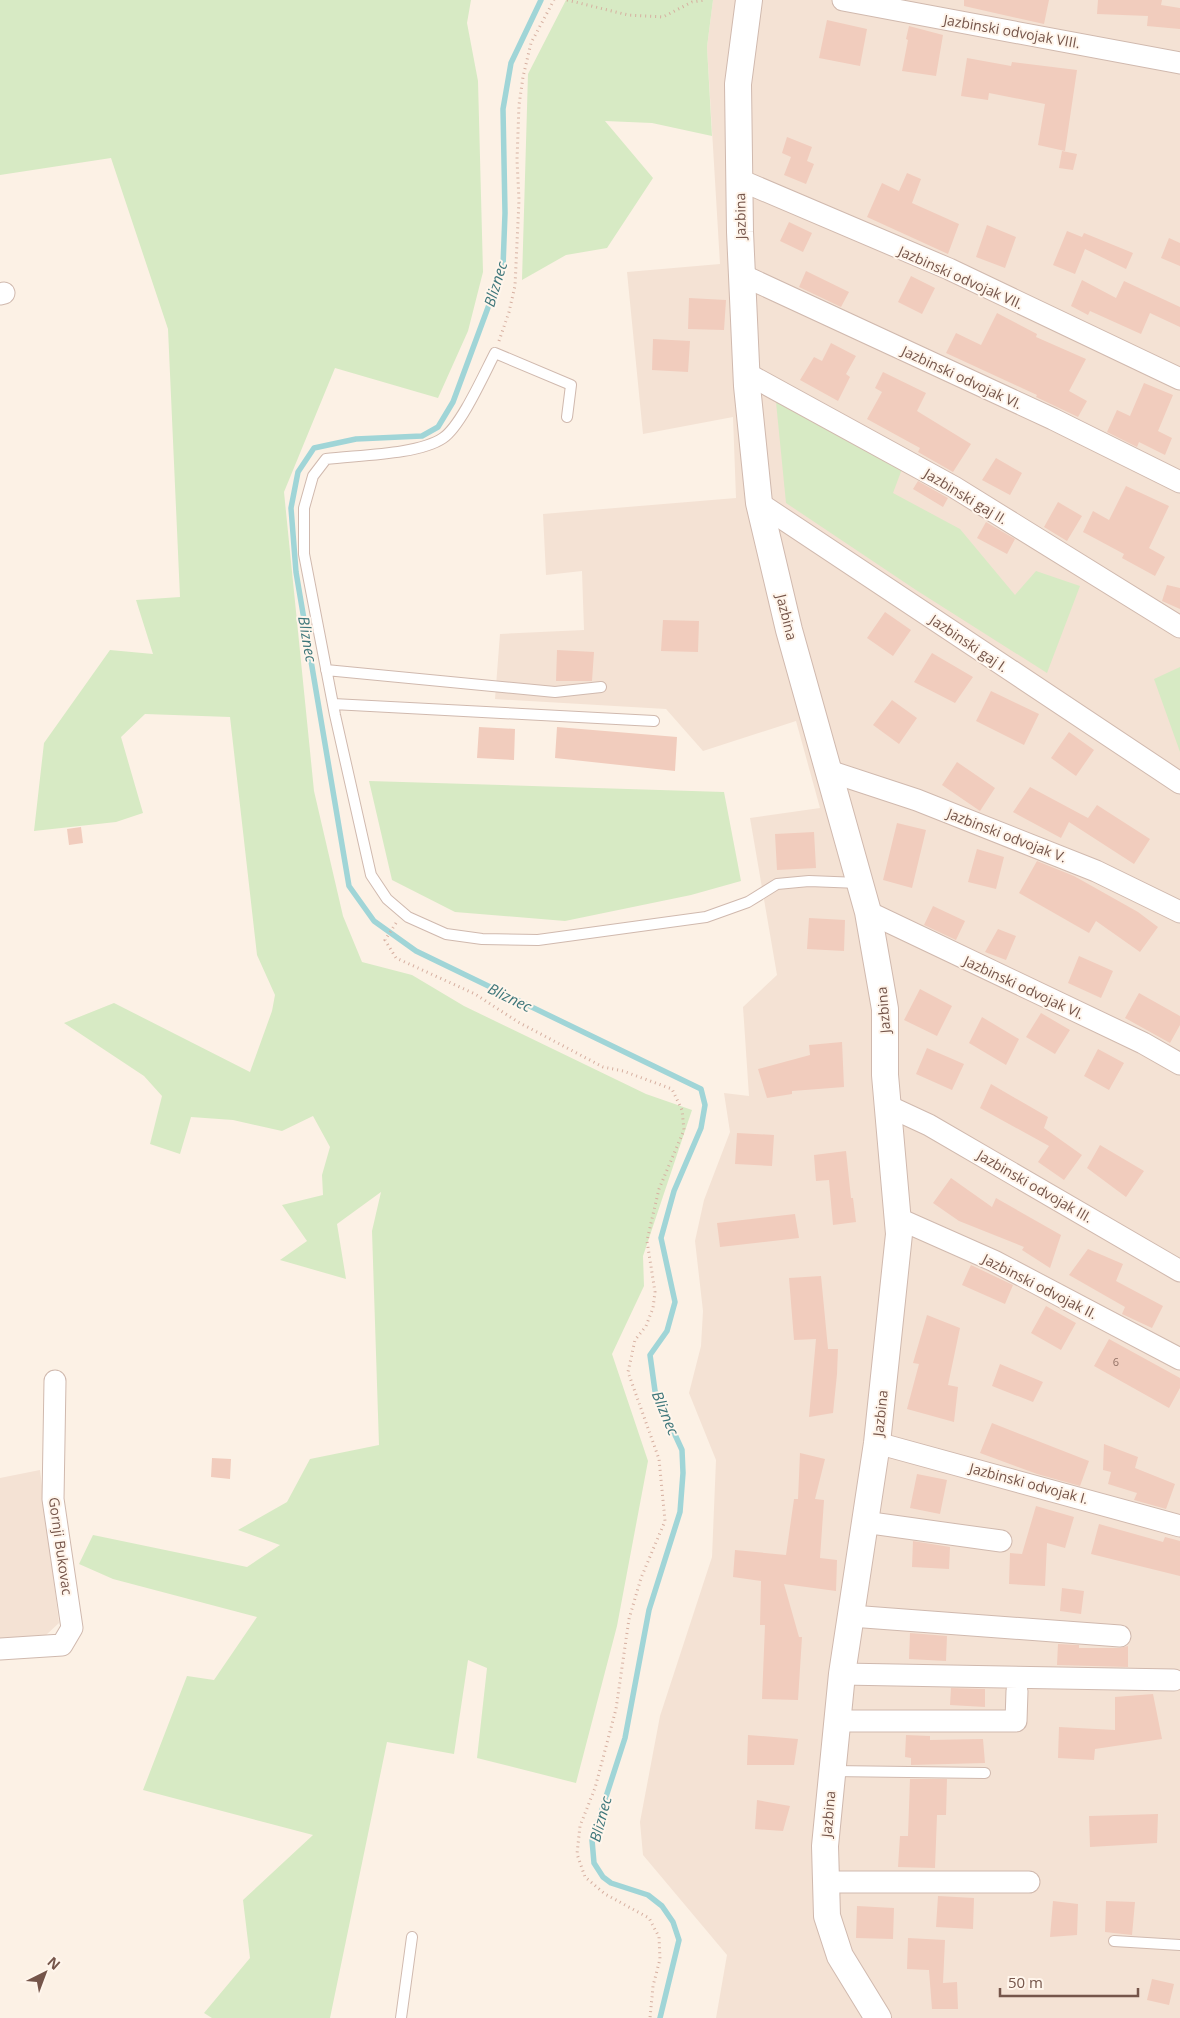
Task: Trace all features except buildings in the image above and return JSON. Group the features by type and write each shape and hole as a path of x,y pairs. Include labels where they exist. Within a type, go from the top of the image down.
{"street":[{"name":"Jazbina","path":"749,0 738,84 746,373 759,503 789,630 868,912 885,1010 885,1075 899,1234 877,1443 842,1674 825,1846 827,1916 840,1956 878,2018"},
{"name":"Jazbinski odvojak VIII.","path":"843,0 1180,63"},
{"name":"Jazbinski odvojak VII.","path":"740,180 949,269 1180,379"},
{"name":"Jazbinski odvojak VI.","path":"742,275 1053,419 1180,482"},
{"name":"Jazbinski gaj II.","path":"746,373 954,487 1180,627"},
{"name":"Jazbinski gaj I.","path":"759,503 1180,783"},
{"name":"Jazbinski odvojak V.","path":"829,771 917,800 1088,867 1180,912"},
{"name":"Jazbinski odvojak VI.","path":"868,912 1143,1043 1180,1064"},
{"name":"Jazbinski odvojak III.","path":"888,1106 929,1125 1180,1271"},
{"name":"Jazbinski odvojak II.","path":"897,1218 994,1261 1180,1359"},
{"name":"Gornji Bukovac","path":"0,1649 62,1645 72,1628 53,1498 55,1382"},
{"name":"Jazbinski odvojak I.","path":"877,1443 1180,1526"},
{"path":"864,1522 1001,1541"},
{"path":"851,1616 1120,1636"},
{"path":"842,1674 1174,1680"},
{"path":"837,1721 1016,1721 1017,1690"},
{"path":"827,1882 1029,1882"}],"lane":[{"path":"567,417 571,385 495,353 464,412 444,438 420,448 326,459 313,476 304,508 304,554 333,704 371,875 387,898 408,917 446,934 482,939 538,940 706,917 748,902 777,884 809,881 860,883"},
{"path":"326,670 555,692 601,687"},
{"path":"333,704 654,720"},
{"path":"831,1771 985,1772"},
{"path":"401,2018 412,1937"},
{"path":"1114,1941 1180,1945"}],"path":[{"path":"495,353 510,312 515,286 519,200 517,160 519,105 523,77 532,43 554,0"},
{"path":"567,0 628,14 663,17 692,2 705,0"},
{"path":"394,926 385,940 396,958 475,994 518,1022 603,1067 624,1071 672,1090 682,1110 684,1130 659,1189 647,1242 655,1292 653,1308 646,1326 635,1340 628,1372 659,1459 665,1521 641,1578 629,1619 616,1709 595,1788 580,1826 577,1854 585,1877 605,1894 648,1918 659,1937 660,1959 650,2018"}],"shaded area":[{"path":"713,0 1180,0 1180,2018 716,2018 727,1955 643,1855 640,1822 660,1716 712,1557 716,1460 689,1393 701,1346 703,1311 695,1241 704,1200 730,1132 724,1093 749,1096 743,1007 777,975 750,818 820,808 796,721 703,751 666,709 495,699 500,634 584,630 582,571 546,575 543,514 736,498 733,417 643,434 627,272 720,264 707,47"},
{"path":"40,1470 59,1623 46,1635 0,1638 0,1478"}],"green space":[{"path":"0,0 471,0 467,23 478,81 483,272 468,331 438,398 335,368 284,492 314,791 343,916 362,962 412,975 464,1006 646,1094 692,1110 643,1256 644,1286 612,1354 648,1461 617,1626 576,1783 477,1758 487,1668 468,1660 454,1754 387,1742 330,2018 212,2018 204,2013 250,1958 243,1900 313,1835 143,1790 187,1676 214,1680 257,1617 113,1579 79,1564 93,1535 247,1567 280,1545 238,1530 287,1502 310,1459 379,1445 372,1231 381,1192 337,1224 346,1279 280,1260 307,1241 282,1205 323,1195 322,1175 330,1147 313,1116 282,1131 233,1120 191,1117 180,1154 150,1144 162,1096 144,1076 64,1023 114,1003 250,1072 272,1011 275,995 257,955 230,717 145,714 121,737 143,813 116,822 34,831 44,743 110,650 153,654 136,600 180,597 168,329 111,158 0,175"},
{"path":"566,0 713,0 707,47 712,136 652,123 605,121 653,178 607,248 566,255 522,280 528,74"},
{"path":"776,402 905,461 893,493 960,529 1015,595 1036,571 1080,586 1047,673 916,590 786,503"},
{"path":"1180,667 1180,752 1154,679"},
{"path":"369,781 724,792 741,881 691,895 565,921 455,912 392,880"}],"waterway":[{"name":"Bliznec","path":"541,0 511,63 503,109 505,213 503,267 453,402 438,427 422,436 356,439 314,448 298,472 291,508 296,572 349,886 374,921 416,951 701,1089 705,1105 701,1128 674,1191 661,1238 675,1302 667,1331 650,1355 655,1391 682,1450 683,1473 680,1512 649,1610 625,1738 592,1840 594,1863 603,1877 611,1883 648,1895 662,1906 673,1922 679,1940 660,2018"}]}
